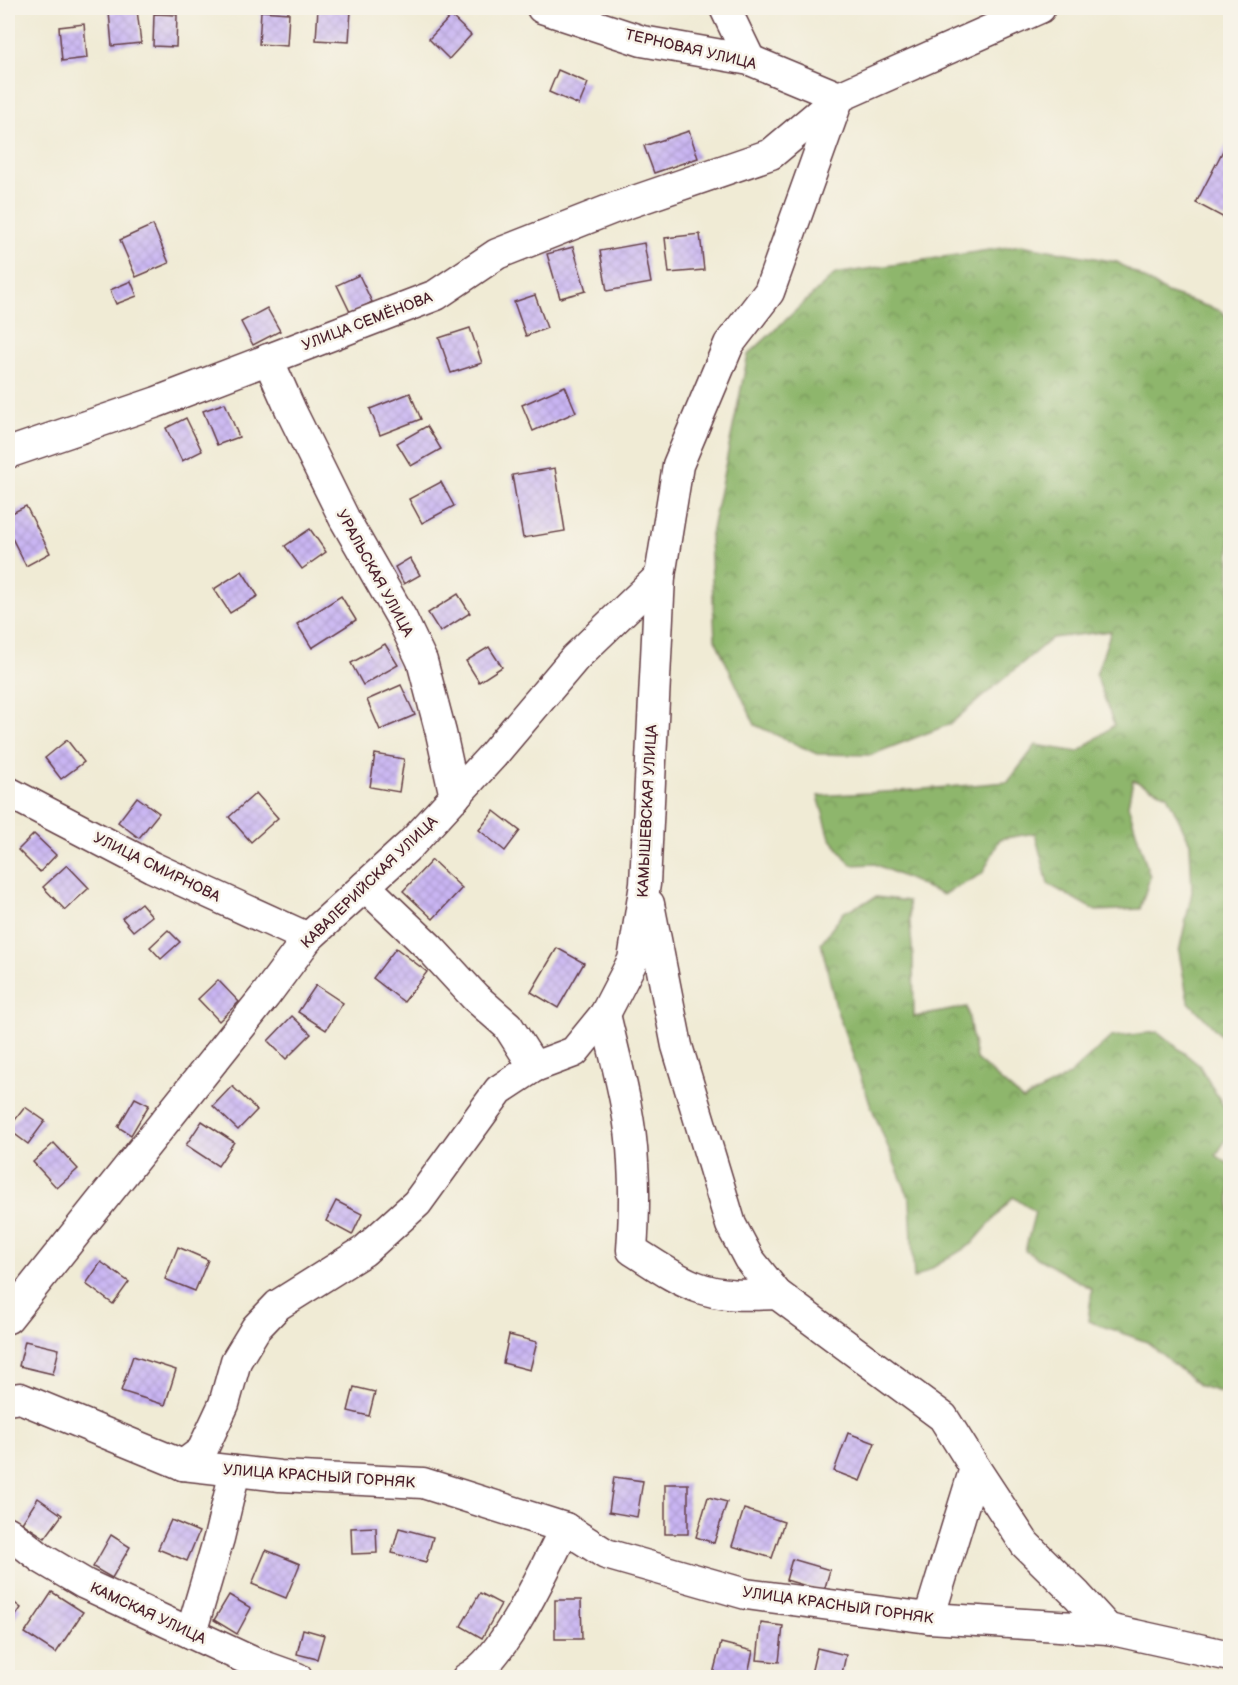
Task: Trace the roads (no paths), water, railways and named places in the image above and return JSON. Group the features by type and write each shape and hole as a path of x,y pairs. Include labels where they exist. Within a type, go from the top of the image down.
{"street":[{"name":"ТЕРНОВАЯ УЛИЦА","path":"542,8 642,41 750,60 839,97"},
{"path":"725,8 750,60"},
{"name":"УЛИЦА СЕМЁНОВА","path":"8,453 157,402 436,295 498,254 614,208 771,154 839,97 1040,8"},
{"name":"КАМЫШЕВСКАЯ УЛИЦА","path":"183,1465 202,1451 224,1404 237,1361 256,1328 278,1305 364,1251 417,1203 499,1090 534,1067 574,1052 605,1014 633,960 645,884 660,576 678,465 729,344 769,292 839,97"},
{"name":"УРАЛЬСКАЯ УЛИЦА","path":"268,359 344,518 402,620 422,661 455,797"},
{"name":"КАВАЛЕРИЙСКАЯ УЛИЦА","path":"8,1318 258,1005 308,938 411,844 493,755 575,658 660,576"},
{"name":"УЛИЦА СМИРНОВА","path":"8,792 152,867 308,938"},
{"path":"645,884 677,1046 731,1225 749,1259 777,1294 944,1417 1025,1544 1108,1629"},
{"path":"365,886 429,947 475,997 508,1026 534,1067"},
{"path":"605,1014 622,1087 633,1161 632,1250 699,1288 737,1295 777,1294"},
{"name":"УЛИЦА КРАСНЫЙ ГОРНЯК","path":"8,1400 20,1398 183,1465 280,1476 423,1483 565,1528 606,1554 746,1594 929,1618 1108,1629 1230,1656"},
{"path":"929,1618 975,1468"},
{"path":"191,1634 219,1538 235,1471"},
{"path":"468,1677 477,1673 495,1653 526,1605 565,1528"},
{"name":"КАМСКАЯ УЛИЦА","path":"8,1532 41,1558 85,1584 255,1663 297,1677"}]}
